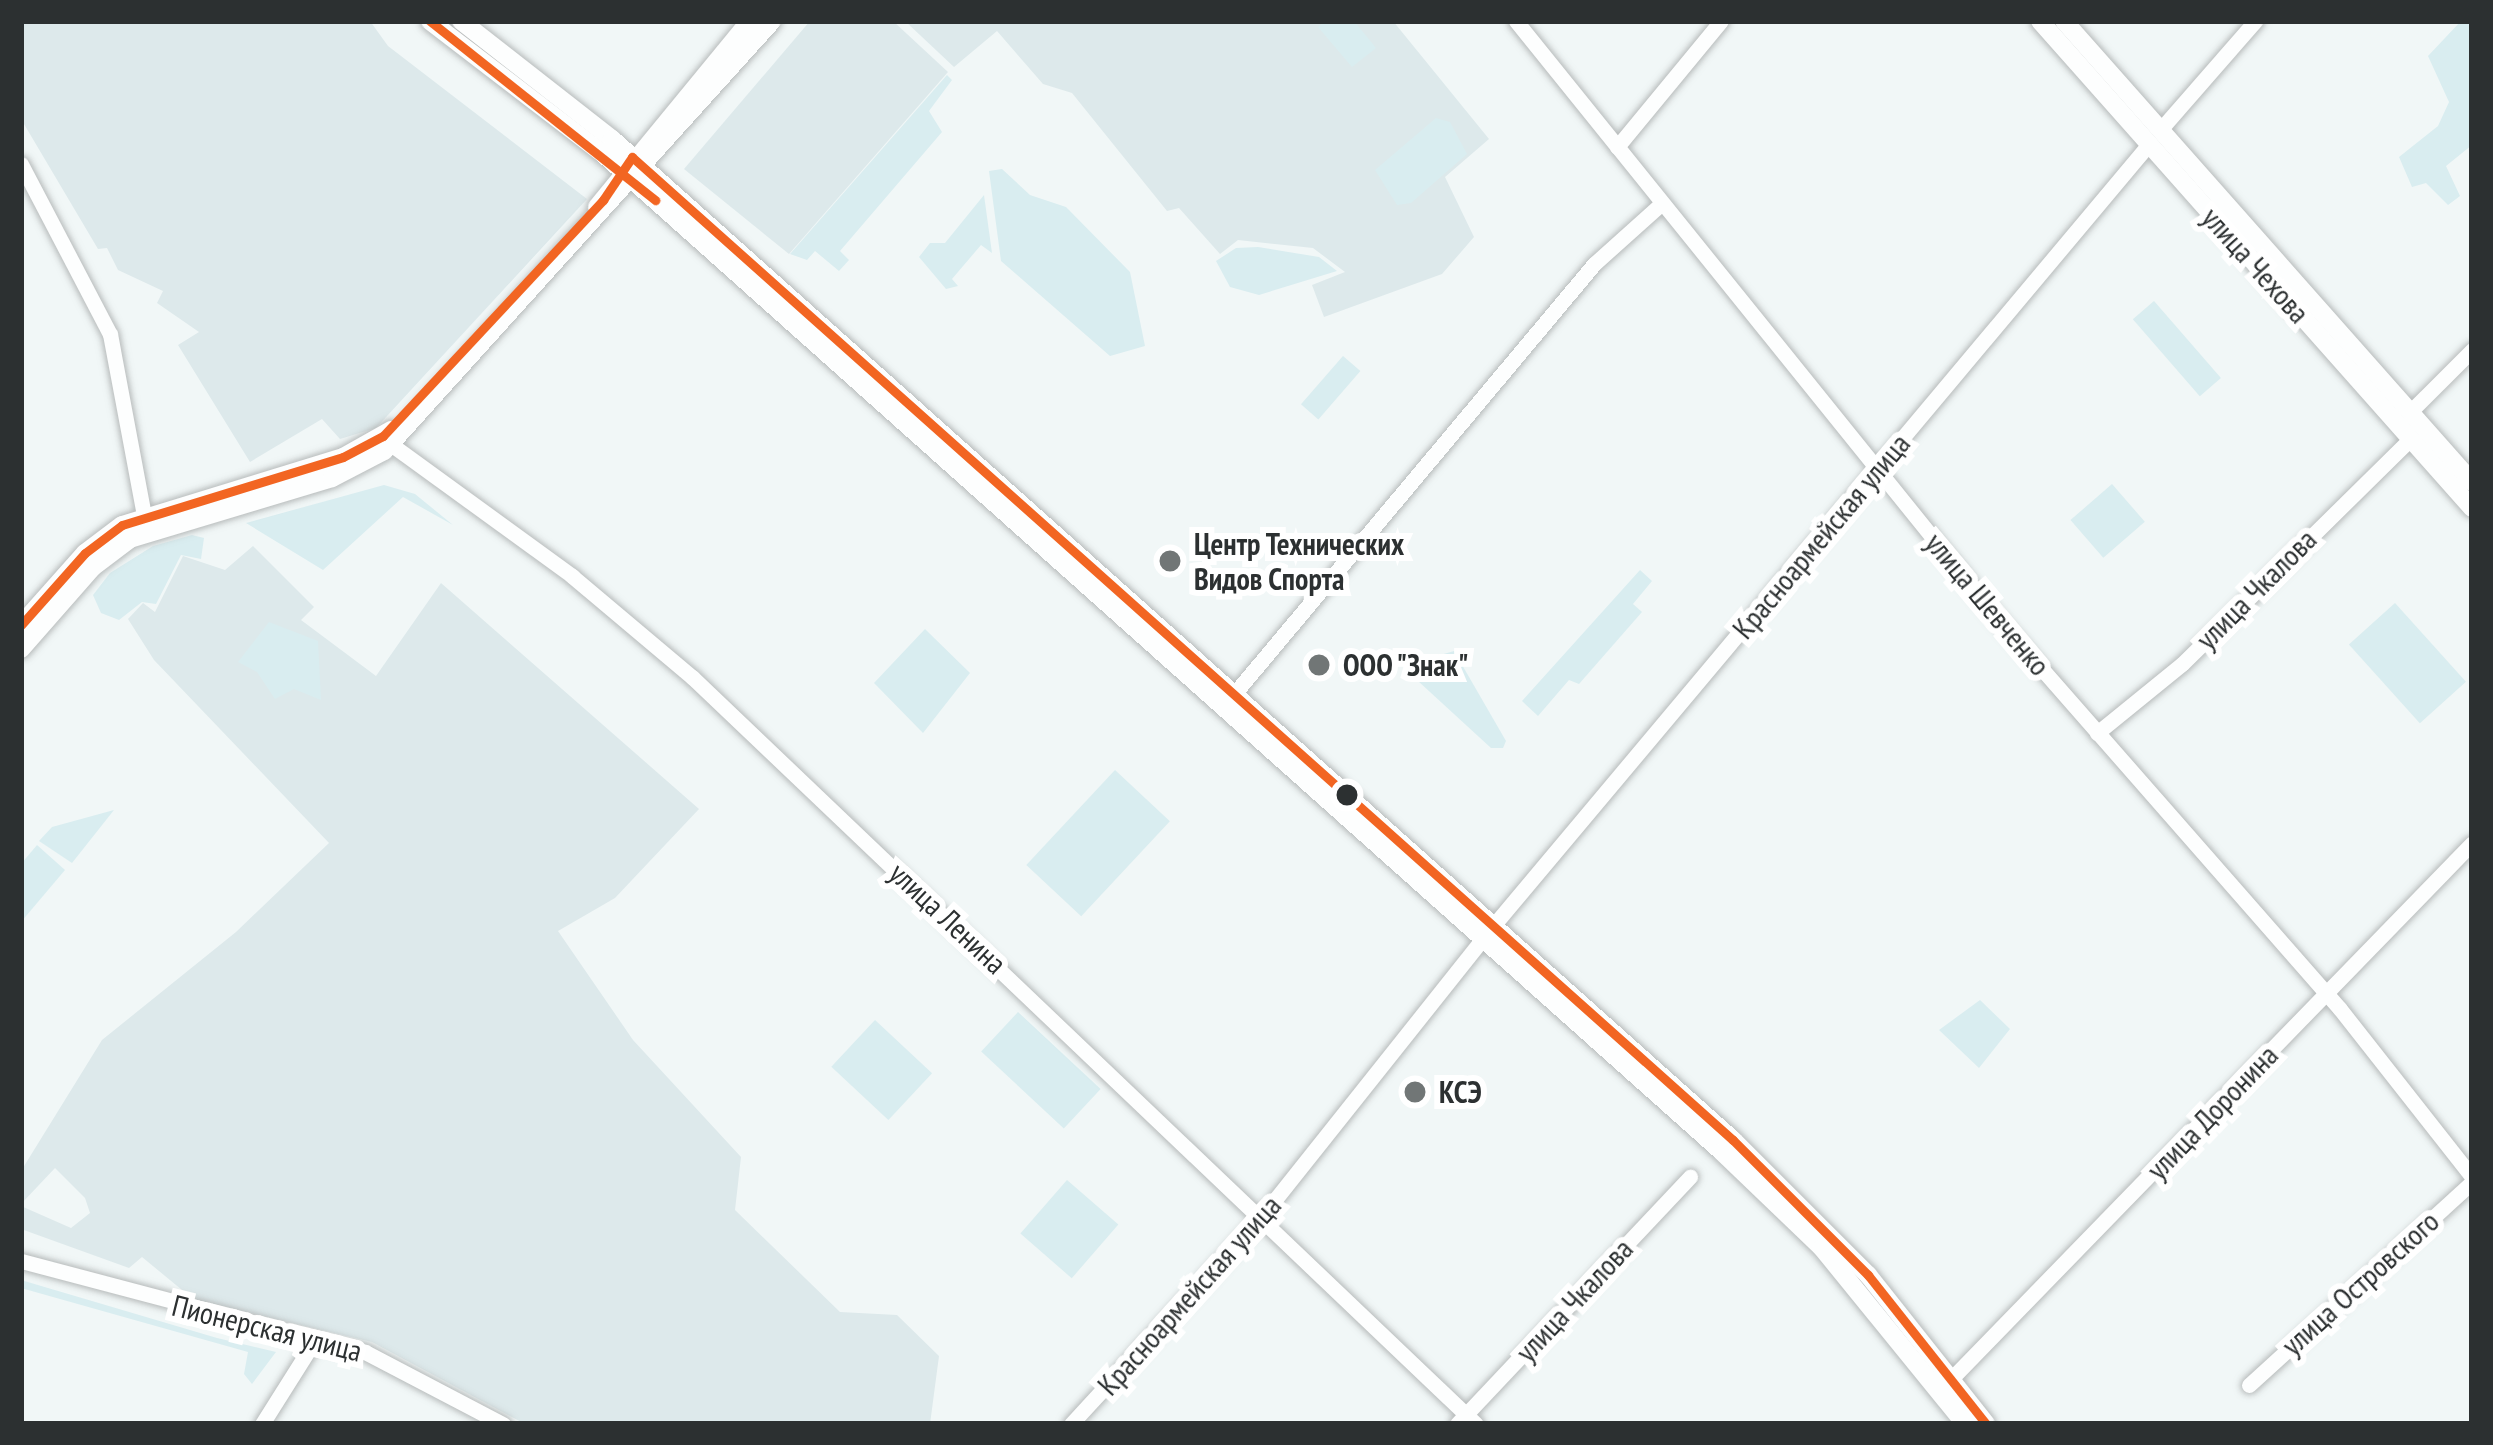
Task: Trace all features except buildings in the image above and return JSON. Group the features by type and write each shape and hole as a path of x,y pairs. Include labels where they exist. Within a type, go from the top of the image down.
{"main road":[{"path":"430,21 634,170"},
{"path":"461,21 1832,1235 1944,1384 1965,1424"},
{"path":"634,170 750,21"},
{"path":"21,625 97,542 146,524 332,478 388,441 772,21"},
{"name":"улица Чехова","path":"2040,21 2155,137 2472,482"},
{"name":"улица Чехова","path":"2064,21 2155,137 2472,508"},
{"path":"2410,412 2410,439"},
{"path":"21,649 102,559 146,524"},
{"path":"1944,1384 1986,1424"}],"street":[{"name":"улица Шевченко","path":"1516,21 1878,469 2097,734 2326,993 2472,1179"},
{"path":"1617,147 1721,21"},
{"name":"Красноармейская улица","path":"1072,1424 1262,1216 1488,932 2255,21"},
{"path":"21,164 119,360 146,524"},
{"path":"1228,701 1594,264 1662,202"},
{"path":"2410,412 2472,350"},
{"name":"улица Чкалова","path":"2097,734 2182,664 2410,439"},
{"name":"улица Ленина","path":"388,441 644,634 1262,1216 1466,1421"},
{"name":"улица Доронина","path":"1944,1384 2472,843"},
{"name":"улица Чкалова","path":"1466,1421 1690,1177"},
{"name":"улица Островского","path":"2249,1385 2472,1179"},
{"name":"Пионерская улица","path":"21,1256 89,1280 385,1360 502,1424"},
{"path":"262,1424 315,1340"}],"shaded area":[{"path":"21,21 370,21 388,46 587,199 376,428 340,439 322,419 250,462 178,345 199,332 157,303 163,291 118,270 107,248 98,249 21,119"},
{"path":"810,21 893,21 948,72 789,254 684,169"},
{"path":"905,21 1393,21 1489,139 1445,177 1474,237 1442,274 1324,317 1312,285 1345,272 1313,248 1238,240 1220,254 1179,208 1167,211 1072,93 1043,84 997,31 954,67"},
{"path":"1325,21 1354,21 1376,48 1352,67 1318,27"},
{"path":"2461,21 2472,21 2472,145 2446,166 2460,196 2448,205 2426,183 2412,187 2399,157 2438,126 2449,102 2428,56"},
{"path":"947,75 952,80 929,111 942,132 840,251 849,260 839,271 815,251 807,260 790,254"},
{"path":"1436,118 1450,122 1467,154 1411,203 1397,205 1375,170"},
{"path":"1002,169 1030,195 1066,207 1130,272 1145,346 1110,356 1001,261 989,171"},
{"path":"984,195 992,253 981,245 952,279 958,286 946,289 919,257 930,243 945,243"},
{"path":"1236,248 1319,257 1337,271 1259,295 1230,287 1216,261"},
{"path":"2154,301 2221,378 2200,396 2133,319"},
{"path":"1343,356 1360,371 1318,419 1301,404"},
{"path":"2112,484 2145,522 2103,558 2070,520"},
{"path":"384,485 415,494 453,525 403,497 323,570 246,523"},
{"path":"192,535 204,538 201,559 181,555 156,604 142,602 119,620 101,613 93,595 110,573 153,546"},
{"path":"253,546 314,607 301,620 376,676 441,583 699,809 615,898 558,931 633,1040 741,1157 735,1210 840,1312 897,1315 939,1356 930,1424 525,1424 372,1342 193,1299 142,1257 129,1268 21,1229 21,1206 71,1228 90,1213 85,1198 55,1168 21,1204 21,1171 102,1040 236,932 329,843 154,660 128,619 143,603 155,612 183,556 225,570"},
{"path":"1640,570 1652,581 1633,604 1642,612 1579,684 1569,680 1538,716 1522,701"},
{"path":"2395,603 2466,682 2420,723 2349,644"},
{"path":"269,622 318,641 321,700 294,689 275,699 257,672 238,662"},
{"path":"925,629 970,673 923,733 874,683"},
{"path":"1454,651 1506,741 1503,748 1491,748 1418,681 1437,656"},
{"path":"1115,770 1170,821 1081,916 1026,865"},
{"path":"114,810 72,863 39,841 52,827"},
{"path":"37,845 65,870 21,922 21,864"},
{"path":"1980,1000 2010,1029 1979,1068 1939,1030"},
{"path":"1018,1012 1101,1089 1064,1129 981,1051"},
{"path":"875,1020 932,1073 888,1120 831,1067"},
{"path":"1067,1180 1118,1225 1072,1278 1020,1234"},
{"path":"21,1280 276,1352 252,1384 244,1374 248,1352 21,1288"}],"transit line":[{"path":"430,21 655,200"},
{"path":"21,625 85,553 122,525 343,457 383,436 603,200 632,157 1733,1140 1868,1275 1986,1424"}],"place":[{"name":"Центр Технических Видов Спорта","path":"1170,561"},
{"name":"ООО \"Знак\"","path":"1319,665"},
{"name":"КСЭ","path":"1415,1092"}]}
